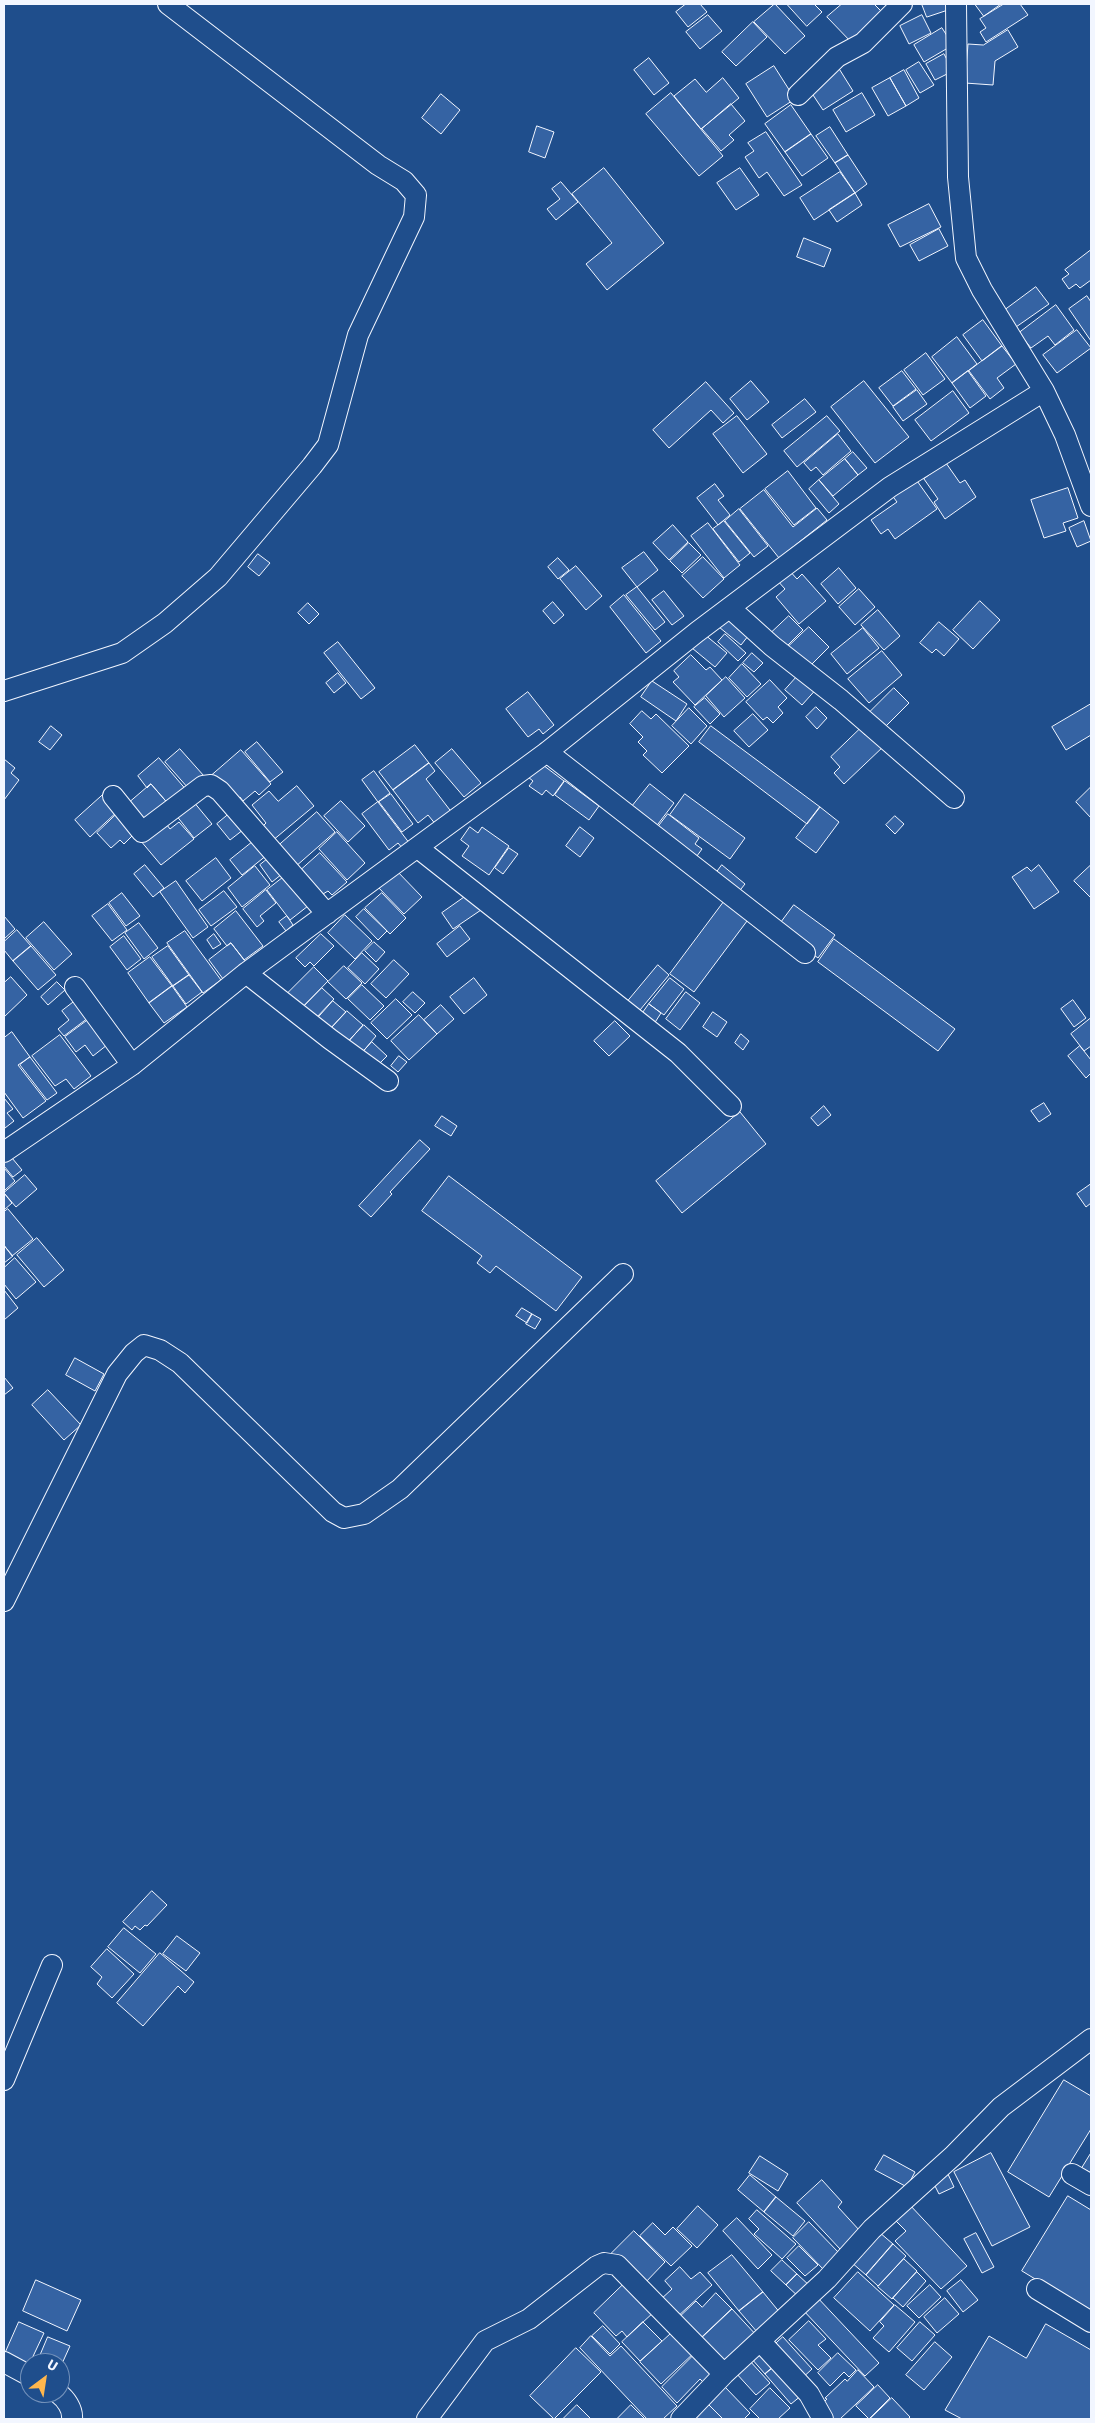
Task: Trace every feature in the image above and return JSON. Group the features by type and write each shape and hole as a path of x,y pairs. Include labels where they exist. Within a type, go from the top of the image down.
{"street":[{"path":"4,692 122,654 166,623 218,577 328,445 358,335 414,217 416,195 404,181 378,165 168,4"},
{"path":"798,95 838,57 863,43 902,4"},
{"path":"956,4 958,177 966,258 982,290 1044,391 1065,435 1091,506"},
{"path":"4,1152 132,1065 246,973 547,752 697,632 731,609 890,487 1044,391"},
{"path":"731,609 772,646 841,700 954,798"},
{"path":"547,752 805,953"},
{"path":"113,796 142,832 203,786 211,785 220,792 327,914"},
{"path":"418,848 678,1053 731,1106"},
{"path":"246,973 330,1039 388,1081"},
{"path":"75,987 132,1065"},
{"path":"4,1601 117,1374 134,1353 144,1345 160,1350 180,1362 333,1512 344,1518 364,1514 400,1489 622,1274"},
{"path":"4,2080 52,1965"},
{"path":"681,2419 724,2374 827,2279 872,2229 953,2156 1002,2106 1091,2039"},
{"path":"1072,2174 1091,2185"},
{"path":"427,2419 485,2341 529,2319 597,2266 604,2263 616,2265 724,2374"},
{"path":"1037,2289 1091,2322"},
{"path":"760,2341 809,2394 823,2419"},
{"path":"4,2362 20,2371"},
{"path":"67,2403 73,2413 72,2419"}],"building":[{"path":"686,4 700,4 707,12 688,27 676,12"},
{"path":"775,4 805,36 785,54 754,22"},
{"path":"787,4 814,4 822,12 807,26"},
{"path":"842,4 874,4 885,15 853,44 827,17"},
{"path":"922,4 946,4 948,10 927,17"},
{"path":"975,4 1001,4 984,16"},
{"path":"1004,4 1020,4 1028,15 986,42 980,32 986,28 980,19"},
{"path":"708,15 722,31 700,49 686,32"},
{"path":"922,15 931,33 909,44 900,26"},
{"path":"753,22 767,37 736,66 722,52"},
{"path":"942,28 953,45 924,62 914,45"},
{"path":"1008,30 1018,47 995,61 993,85 965,83 968,44 983,45"},
{"path":"944,54 953,71 935,80 926,64"},
{"path":"649,58 669,83 654,95 634,70"},
{"path":"919,62 934,85 920,93 906,70"},
{"path":"774,66 795,99 767,117 746,84"},
{"path":"838,67 853,91 823,110 811,92"},
{"path":"904,70 919,98 906,106 890,78"},
{"path":"723,78 739,98 701,129 674,96 695,79 706,92"},
{"path":"890,78 906,106 888,116 872,88"},
{"path":"671,93 723,156 699,176 646,114"},
{"path":"862,93 875,115 846,132 833,110"},
{"path":"441,94 460,110 441,134 422,118"},
{"path":"731,104 745,121 729,135 734,140 721,151 702,129"},
{"path":"791,105 811,134 785,152 765,124"},
{"path":"537,126 554,132 545,158 529,152"},
{"path":"830,127 848,155 835,163 816,136"},
{"path":"766,132 802,185 784,196 767,172 759,178 745,157 754,151 748,143"},
{"path":"811,134 828,158 802,176 785,152"},
{"path":"848,155 867,184 855,193 835,163"},
{"path":"604,168 664,243 607,290 586,264 612,243 572,194"},
{"path":"740,168 759,195 736,210 717,183"},
{"path":"840,172 855,193 814,220 800,198"},
{"path":"561,182 578,202 556,220 547,209 560,199 552,189"},
{"path":"855,193 862,205 837,222 829,210"},
{"path":"929,204 941,227 900,247 888,225"},
{"path":"939,229 948,246 919,261 910,245"},
{"path":"804,238 831,249 824,267 797,257"},
{"path":"1091,250 1091,280 1080,288 1076,284 1069,289 1062,279 1069,274 1065,270"},
{"path":"1036,287 1049,304 1016,327 1005,310"},
{"path":"1087,296 1091,302 1091,341 1069,309"},
{"path":"1056,305 1074,330 1055,345 1048,336 1031,348 1019,333"},
{"path":"983,320 1002,346 982,361 963,335"},
{"path":"1077,330 1091,348 1057,373 1043,355"},
{"path":"957,337 977,364 952,383 932,357"},
{"path":"1002,346 1016,364 997,378 1004,388 990,399 969,371"},
{"path":"926,353 945,379 923,395 904,370"},
{"path":"902,371 916,389 893,406 879,388"},
{"path":"968,371 986,396 970,408 952,383"},
{"path":"751,381 769,402 747,420 730,399"},
{"path":"864,381 909,437 875,463 831,407"},
{"path":"706,382 734,413 723,423 711,410 669,448 653,430"},
{"path":"917,390 927,404 903,421 893,407"},
{"path":"953,391 969,413 931,441 915,420"},
{"path":"805,399 816,412 782,438 772,425"},
{"path":"737,416 767,454 743,473 713,434"},
{"path":"827,416 840,431 797,467 784,451"},
{"path":"838,434 851,451 823,475 816,467 811,471 804,463"},
{"path":"853,452 867,468 858,475 845,459"},
{"path":"845,459 858,475 833,496 819,480"},
{"path":"946,463 960,483 965,480 976,497 945,519 934,502 938,499 924,479"},
{"path":"788,471 816,508 794,525 765,489"},
{"path":"915,478 937,509 895,539 888,529 881,534 871,520 897,502 891,494"},
{"path":"819,480 839,504 829,513 809,489"},
{"path":"715,484 724,496 718,500 730,515 718,525 697,498"},
{"path":"1068,488 1078,518 1063,523 1066,531 1044,538 1031,500"},
{"path":"764,490 793,527 817,508 827,520 779,558 740,509"},
{"path":"739,509 768,546 754,557 725,521"},
{"path":"724,521 750,553 739,562 713,529"},
{"path":"1084,521 1091,541 1077,547 1069,528"},
{"path":"708,523 740,565 724,578 691,536"},
{"path":"673,525 688,542 669,560 653,543"},
{"path":"689,543 701,555 682,573 670,561"},
{"path":"644,552 658,570 637,587 622,568"},
{"path":"258,554 270,563 259,576 248,567"},
{"path":"703,557 724,579 703,598 682,576"},
{"path":"558,558 569,570 558,579 548,567"},
{"path":"576,566 602,596 586,610 560,579"},
{"path":"839,568 856,588 838,604 821,584"},
{"path":"788,569 797,579 802,574 826,601 799,624 776,597 785,589 776,579"},
{"path":"637,587 665,622 655,630 626,595"},
{"path":"859,589 875,607 855,625 839,607"},
{"path":"664,591 684,616 672,625 652,600"},
{"path":"624,595 661,641 646,653 610,607"},
{"path":"980,601 1000,620 973,649 953,630"},
{"path":"553,602 564,615 554,624 543,611"},
{"path":"308,603 319,614 309,624 298,613"},
{"path":"878,610 900,636 884,650 861,625"},
{"path":"731,613 752,631 741,645 719,627"},
{"path":"789,616 803,630 784,649 770,634"},
{"path":"939,622 959,639 944,656 936,649 932,653 920,643"},
{"path":"809,627 829,647 807,669 786,649"},
{"path":"863,628 879,648 847,674 831,654"},
{"path":"704,634 727,653 715,667 692,648"},
{"path":"725,634 746,653 738,661 718,642"},
{"path":"338,642 375,688 361,699 324,653"},
{"path":"882,651 902,675 869,703 848,679"},
{"path":"752,653 763,663 754,672 743,663"},
{"path":"691,655 706,670 710,667 722,680 695,705 673,682 679,677 674,671"},
{"path":"742,664 761,684 747,697 729,678"},
{"path":"802,671 819,686 802,705 785,690"},
{"path":"338,673 346,683 334,693 326,683"},
{"path":"726,677 745,698 724,717 706,696"},
{"path":"770,680 787,698 778,707 783,713 773,723 767,717 763,720 746,702"},
{"path":"652,681 687,704 676,721 641,697"},
{"path":"894,688 909,703 885,727 870,712"},
{"path":"528,692 554,725 543,734 539,729 528,737 506,709"},
{"path":"705,698 720,714 710,724 694,707"},
{"path":"1091,704 1091,735 1066,750 1052,727"},
{"path":"816,707 827,718 817,729 806,717"},
{"path":"689,708 707,726 691,744 672,726"},
{"path":"642,711 651,719 656,714 689,746 662,773 643,755 647,751 638,742 643,737 630,724"},
{"path":"753,714 768,730 749,747 734,731"},
{"path":"51,726 62,735 50,750 39,742"},
{"path":"711,726 820,807 807,824 699,742"},
{"path":"860,729 865,735 870,730 885,745 844,784 834,773 840,767 831,757"},
{"path":"257,742 283,772 270,782 245,752"},
{"path":"415,745 429,763 393,790 379,772"},
{"path":"180,749 204,776 189,789 165,762"},
{"path":"452,749 481,783 464,797 435,763"},
{"path":"241,750 271,784 259,795 255,791 243,801 240,797 234,802 211,776"},
{"path":"159,758 188,792 171,807 151,784 147,788 138,776"},
{"path":"4,759 15,768 11,773 19,780 4,800"},
{"path":"539,762 564,781 553,796 546,790 542,795 529,786 533,781 528,777"},
{"path":"429,763 435,771 426,779 453,814 437,826 428,815 418,823 393,790"},
{"path":"374,771 390,793 378,802 362,780"},
{"path":"565,781 599,806 589,820 555,795"},
{"path":"151,784 171,807 143,831 123,808"},
{"path":"650,784 674,803 655,828 630,809"},
{"path":"297,786 314,806 272,841 261,828 266,823 252,805 269,791 278,801"},
{"path":"1091,787 1091,818 1076,802"},
{"path":"105,793 120,809 90,837 75,820"},
{"path":"391,794 413,824 402,832 379,802"},
{"path":"685,794 745,838 730,859 670,815"},
{"path":"193,801 212,824 194,838 176,815"},
{"path":"341,801 365,826 348,842 324,816"},
{"path":"378,802 410,844 403,849 398,843 389,850 362,814"},
{"path":"820,807 839,822 816,853 796,838"},
{"path":"235,809 248,826 230,840 217,824"},
{"path":"120,811 138,830 124,844 120,840 111,848 97,833"},
{"path":"317,812 335,832 295,867 277,847"},
{"path":"668,814 699,838 695,844 702,849 694,860 655,831"},
{"path":"895,816 904,824 895,834 886,825"},
{"path":"164,821 170,829 179,822 194,839 161,865 140,840"},
{"path":"470,827 478,833 482,827 509,846 489,875 462,856 469,846 461,840"},
{"path":"580,827 594,838 580,857 566,846"},
{"path":"337,832 365,863 347,880 319,849"},
{"path":"255,840 267,855 242,875 230,860"},
{"path":"509,848 518,854 503,874 495,868"},
{"path":"320,853 347,882 332,895 328,891 323,894 301,870"},
{"path":"270,857 282,874 272,882 260,865"},
{"path":"216,858 231,878 202,901 186,881"},
{"path":"145,865 164,888 153,897 134,874"},
{"path":"722,865 745,884 737,894 714,876"},
{"path":"1039,865 1059,892 1034,909 1012,877 1027,867 1031,871"},
{"path":"1091,865 1091,896 1090,897 1074,881"},
{"path":"255,866 270,885 242,907 228,888"},
{"path":"395,869 422,897 404,914 377,886"},
{"path":"285,876 308,906 290,920 267,890"},
{"path":"176,881 208,927 193,938 160,892"},
{"path":"266,890 276,903 260,916 264,921 257,927 243,909"},
{"path":"224,891 237,907 211,926 199,910"},
{"path":"122,893 140,916 126,926 109,903"},
{"path":"382,893 406,918 390,934 365,908"},
{"path":"469,894 481,910 453,929 442,913"},
{"path":"726,899 750,917 694,992 670,974"},
{"path":"108,904 127,930 112,941 92,916"},
{"path":"794,905 835,935 818,958 777,928"},
{"path":"364,909 387,931 378,940 356,917"},
{"path":"236,911 263,946 244,960 231,943 227,946 214,929"},
{"path":"345,915 372,941 355,959 328,933"},
{"path":"4,916 15,929 4,939"},
{"path":"287,916 293,925 286,931 279,922"},
{"path":"44,922 72,954 54,970 26,938"},
{"path":"139,923 158,948 144,959 125,933"},
{"path":"460,926 470,939 447,957 437,944"},
{"path":"17,930 31,946 13,961 4,950 4,942"},
{"path":"185,931 221,980 203,993 167,943"},
{"path":"214,934 221,944 213,949 207,940"},
{"path":"321,934 334,946 314,966 310,962 305,967 296,958"},
{"path":"124,936 141,959 127,970 110,947"},
{"path":"834,939 955,1029 938,1051 818,962"},
{"path":"374,942 385,952 376,962 365,951"},
{"path":"231,943 246,962 223,979 209,960"},
{"path":"31,946 56,975 38,990 13,961"},
{"path":"168,946 189,975 173,986 152,957"},
{"path":"362,953 379,969 365,984 348,968"},
{"path":"150,957 172,986 149,1003 128,973"},
{"path":"394,960 409,974 386,998 371,984"},
{"path":"658,965 669,975 640,1010 628,1001"},
{"path":"344,966 362,983 346,999 328,982"},
{"path":"314,967 328,981 302,1008 287,994"},
{"path":"189,975 202,992 186,1004 173,986"},
{"path":"11,977 27,995 4,1017 4,983"},
{"path":"474,978 487,995 464,1014 450,997"},
{"path":"670,978 684,989 664,1015 649,1004"},
{"path":"57,982 65,990 48,1005 41,997"},
{"path":"362,985 384,1006 370,1020 348,999"},
{"path":"172,986 187,1007 164,1023 149,1003"},
{"path":"322,988 334,999 316,1018 304,1006"},
{"path":"413,992 425,1003 415,1013 403,1002"},
{"path":"686,992 700,1003 680,1030 666,1019"},
{"path":"396,999 412,1015 387,1039 371,1023"},
{"path":"1073,1000 1086,1018 1074,1027 1061,1009"},
{"path":"75,1001 88,1018 64,1036 58,1029 69,1020 62,1011"},
{"path":"333,1001 346,1012 329,1030 317,1019"},
{"path":"649,1004 661,1013 654,1024 642,1014"},
{"path":"441,1005 454,1019 437,1034 424,1020"},
{"path":"347,1011 363,1025 348,1042 326,1034"},
{"path":"713,1012 727,1022 717,1037 703,1027"},
{"path":"419,1015 437,1034 409,1060 391,1041"},
{"path":"1091,1018 1091,1046 1084,1051 1071,1034"},
{"path":"88,1020 107,1045 93,1056 85,1045 76,1052 65,1037"},
{"path":"615,1021 630,1036 609,1056 594,1041"},
{"path":"364,1025 376,1036 361,1054 348,1042"},
{"path":"12,1032 30,1057 18,1065 46,1101 23,1118 4,1092 4,1038"},
{"path":"741,1034 749,1041 743,1050 735,1043"},
{"path":"60,1035 91,1076 74,1089 66,1079 55,1086 32,1056"},
{"path":"372,1042 387,1056 376,1067 361,1054"},
{"path":"1080,1046 1091,1060 1091,1073 1086,1078 1068,1056"},
{"path":"399,1056 407,1062 398,1072 391,1066"},
{"path":"30,1057 57,1093 47,1100 20,1065"},
{"path":"4,1098 13,1109 7,1113 14,1121 5,1128"},
{"path":"1044,1103 1051,1114 1039,1122 1031,1111"},
{"path":"824,1106 831,1115 818,1126 811,1118"},
{"path":"740,1112 766,1144 682,1213 656,1181"},
{"path":"442,1116 457,1126 451,1136 435,1126"},
{"path":"420,1140 430,1149 390,1192 392,1194 371,1217 359,1206"},
{"path":"7,1152 22,1170 13,1177 4,1166 4,1155"},
{"path":"4,1168 15,1181 5,1190 4,1188"},
{"path":"25,1175 37,1189 16,1207 4,1193"},
{"path":"449,1176 582,1277 556,1311 496,1266 490,1273 477,1263 482,1256 422,1211"},
{"path":"1091,1184 1091,1203 1086,1207 1077,1194"},
{"path":"4,1193 12,1203 4,1210"},
{"path":"8,1209 33,1239 12,1256 4,1245 4,1212"},
{"path":"37,1238 64,1270 44,1287 17,1255"},
{"path":"4,1248 13,1256 4,1263"},
{"path":"15,1258 36,1282 16,1299 4,1284 4,1268"},
{"path":"4,1290 18,1308 4,1320"},
{"path":"522,1308 532,1314 527,1323 516,1316"},
{"path":"532,1314 541,1319 535,1329 526,1324"},
{"path":"75,1358 104,1374 95,1391 66,1375"},
{"path":"4,1377 13,1388 4,1395"},
{"path":"48,1390 81,1425 64,1440 32,1405"},
{"path":"152,1891 167,1905 147,1926 145,1925 140,1930 135,1926 132,1930 123,1922"},
{"path":"124,1928 156,1954 140,1973 108,1947"},
{"path":"177,1936 200,1953 186,1971 163,1954"},
{"path":"107,1949 134,1974 112,1998 97,1984 102,1977 91,1967"},
{"path":"160,1953 194,1982 185,1993 178,1986 143,2026 117,2003"},
{"path":"1064,2080 1091,2096 1091,2129 1049,2197 1008,2172"},
{"path":"991,2153 1030,2227 992,2246 954,2172"},
{"path":"1091,2153 1091,2173 1082,2168"},
{"path":"884,2155 915,2172 907,2187 875,2170"},
{"path":"760,2156 788,2174 778,2191 749,2173"},
{"path":"947,2172 954,2187 939,2194 932,2180"},
{"path":"750,2175 776,2197 764,2212 738,2190"},
{"path":"822,2180 842,2202 838,2207 860,2231 840,2249 797,2203"},
{"path":"1068,2196 1091,2210 1091,2313 1022,2271"},
{"path":"776,2197 805,2221 793,2236 764,2212"},
{"path":"909,2204 967,2266 941,2289 895,2241 906,2231 893,2218"},
{"path":"698,2206 718,2225 697,2248 677,2229"},
{"path":"757,2210 796,2244 782,2259 754,2234 759,2229 749,2219"},
{"path":"737,2218 772,2255 758,2269 723,2231"},
{"path":"809,2222 840,2254 824,2270 793,2238"},
{"path":"653,2223 665,2235 673,2227 692,2246 671,2266 640,2236"},
{"path":"634,2231 665,2262 643,2285 611,2254"},
{"path":"879,2232 893,2244 866,2275 851,2262"},
{"path":"976,2233 994,2267 982,2273 964,2239"},
{"path":"893,2244 906,2256 878,2286 866,2275"},
{"path":"799,2246 818,2265 805,2276 787,2258"},
{"path":"732,2255 763,2292 739,2311 708,2273"},
{"path":"904,2259 917,2271 892,2299 878,2287"},
{"path":"782,2260 797,2274 786,2285 771,2271"},
{"path":"680,2267 691,2279 700,2272 712,2285 676,2318 660,2300 672,2289 665,2281"},
{"path":"858,2272 894,2305 870,2331 834,2298"},
{"path":"917,2272 926,2281 903,2307 893,2298"},
{"path":"797,2274 811,2287 801,2299 786,2285"},
{"path":"36,2280 81,2300 67,2331 23,2311"},
{"path":"961,2280 978,2300 963,2312 947,2291"},
{"path":"627,2281 655,2311 627,2337 622,2331 616,2336 594,2313"},
{"path":"930,2285 941,2297 919,2318 907,2306"},
{"path":"763,2292 781,2314 758,2333 739,2311"},
{"path":"716,2293 732,2309 696,2343 675,2321 696,2301 702,2307"},
{"path":"816,2296 879,2363 865,2376 802,2309"},
{"path":"945,2298 959,2314 937,2333 924,2317"},
{"path":"895,2305 915,2322 889,2352 873,2338 884,2326 880,2322"},
{"path":"732,2309 758,2337 722,2371 696,2343"},
{"path":"809,2321 826,2339 818,2345 831,2358 818,2370 789,2340"},
{"path":"19,2322 44,2333 35,2353 20,2353 20,2363 4,2356"},
{"path":"643,2322 662,2341 640,2361 622,2342"},
{"path":"920,2322 935,2335 912,2361 897,2348"},
{"path":"1046,2324 1091,2350 1091,2419 962,2419 945,2410 989,2336 1026,2358"},
{"path":"603,2326 620,2344 610,2354 592,2336"},
{"path":"676,2329 696,2351 661,2384 640,2362"},
{"path":"591,2336 610,2356 621,2346 677,2406 663,2419 647,2419 580,2348"},
{"path":"48,2337 70,2346 67,2353 41,2353"},
{"path":"783,2337 812,2369 799,2381 769,2350"},
{"path":"935,2342 952,2357 924,2390 906,2375"},
{"path":"576,2348 601,2372 554,2419 530,2396"},
{"path":"763,2348 777,2364 765,2374 751,2358"},
{"path":"698,2351 719,2372 706,2385 700,2379 677,2403 662,2387"},
{"path":"838,2353 856,2370 849,2377 844,2372 830,2386 818,2373"},
{"path":"749,2360 770,2383 756,2395 735,2372"},
{"path":"777,2364 802,2395 791,2404 765,2374"},
{"path":"858,2370 874,2387 840,2419 832,2419 822,2404 827,2399 825,2398 845,2379 847,2381"},
{"path":"878,2385 890,2398 869,2419 856,2406"},
{"path":"725,2387 750,2413 744,2419 723,2419 708,2404"},
{"path":"770,2388 790,2408 778,2419 760,2419 750,2409"},
{"path":"892,2398 910,2417 908,2419 870,2419"},
{"path":"708,2404 723,2419 692,2419"},
{"path":"577,2405 591,2419 563,2419"},
{"path":"631,2405 645,2419 617,2419"}]}
